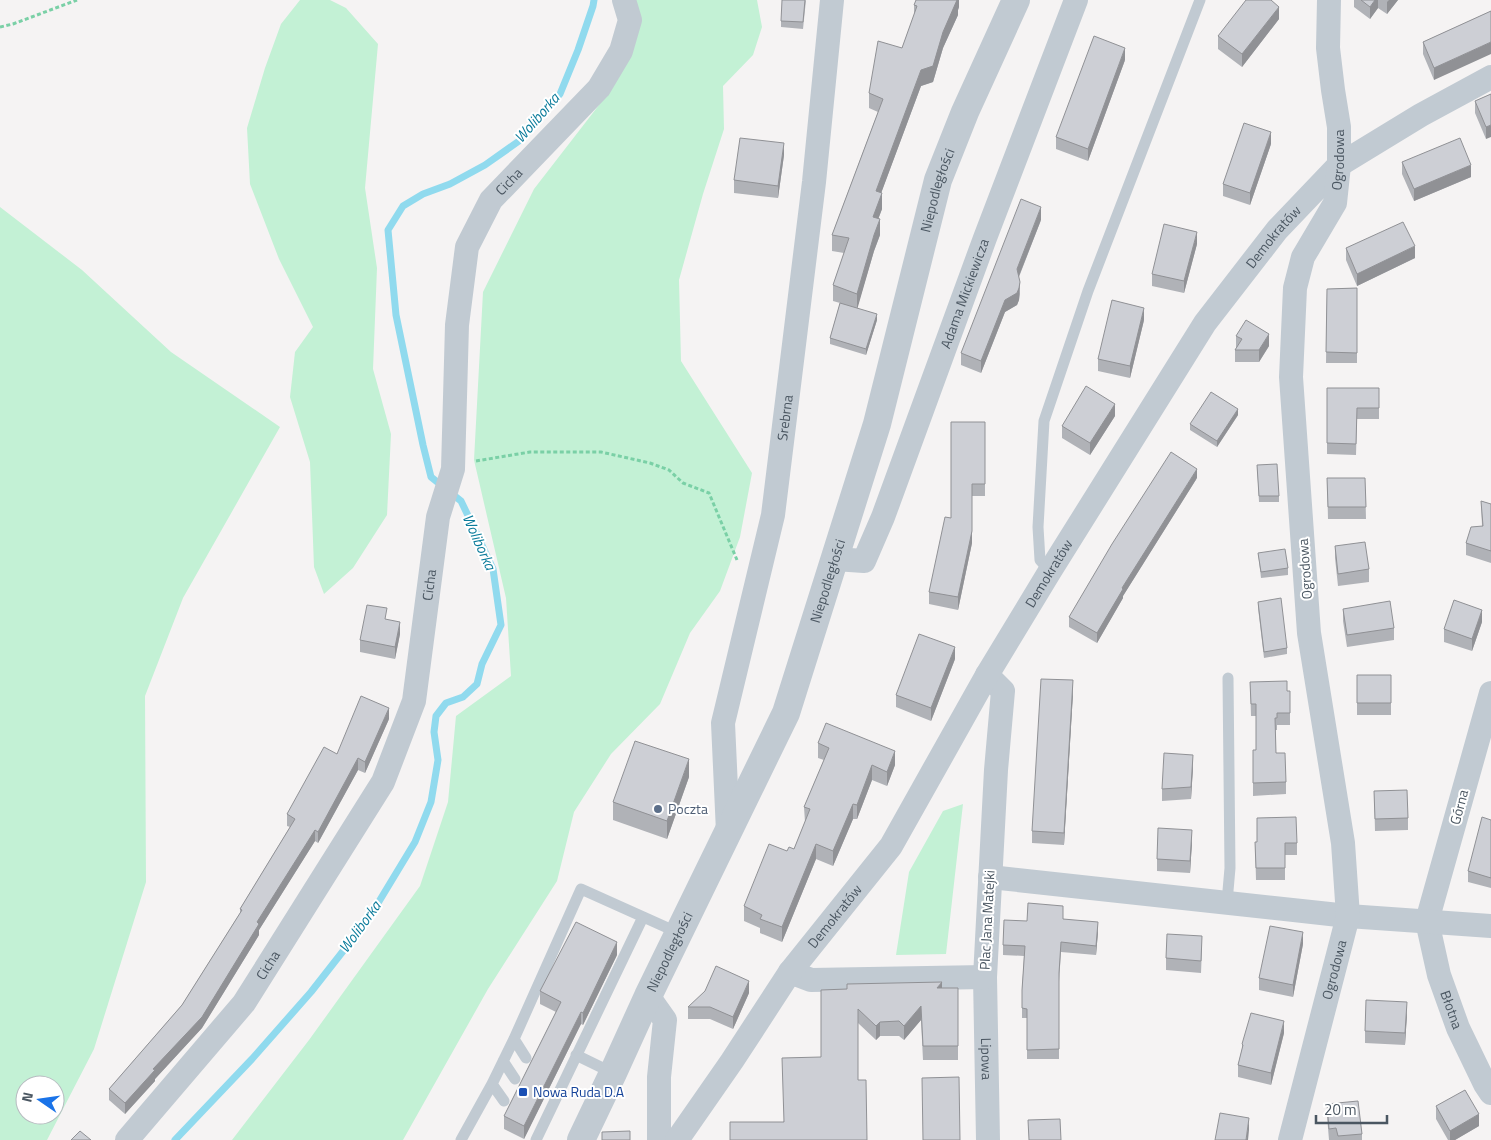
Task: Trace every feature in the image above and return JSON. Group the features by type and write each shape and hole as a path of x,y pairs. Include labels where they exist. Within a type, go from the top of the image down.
{"street":[{"name":"Cicha","path":"126,1140 244,1003 383,782 414,701 438,517 453,467 457,325 467,247 491,200 599,88 621,51 630,20 624,0"},
{"name":"Srebrna","path":"728,832 723,723 773,515 814,182 832,0"},
{"name":"Niepodległości","path":"580,1140 786,713 877,424 938,180 964,112 1016,0"},
{"name":"Adama Mickiewicza","path":"835,559 864,561 883,516 985,238 1076,0"},
{"name":"Ogrodowa","path":"1290,1140 1348,916 1343,843 1309,633 1291,377 1295,288 1303,257 1335,203 1340,165 1340,127 1328,48 1329,0"},
{"name":"Demokratów","path":"677,1140 732,1061 790,972 891,846 987,675 1205,323 1277,230 1340,165 1421,115 1491,77"},
{"name":"Plac Jana Matejki","path":"790,972 811,980 984,977 996,770 1003,691 987,675"},
{"name":"Górna","path":"1427,921 1491,693"},
{"path":"990,877 1348,916 1491,926"},
{"name":"Błotna","path":"1427,921 1439,975 1458,1028 1491,1093"},
{"name":"Lipowa","path":"984,977 988,1140"},
{"path":"648,996 665,1020 659,1077 659,1140"}],"lane":[{"path":"1050,571 1040,560 1038,527 1044,422 1088,290 1200,0"},
{"path":"1227,902 1230,868 1228,678"},
{"path":"461,1140 514,1039 581,889 679,933"},
{"path":"536,1140 643,917"},
{"path":"514,1039 526,1058"},
{"path":"576,1055 613,1073"},
{"path":"503,1061 515,1079"},
{"path":"492,1084 504,1101"}],"path":[{"path":"0,27 77,0"},
{"path":"453,467 487,458 530,452 571,451 601,452 650,463 669,470 683,483 709,494 739,565"}],"green space":[{"path":"300,0 330,0 346,8 378,44 365,188 377,268 373,369 391,434 387,515 353,568 324,594 314,567 310,462 290,397 295,352 313,327 279,259 250,184 247,128 265,68 281,24"},
{"path":"636,0 757,0 762,27 753,55 723,86 724,129 703,194 679,280 681,361 752,473 740,537 720,591 690,633 660,704 611,754 574,812 557,881 488,989 403,1140 232,1140 309,1040 420,886 448,802 456,716 511,676 506,598 474,460 483,292 534,189 599,105"},
{"path":"0,207 82,270 171,352 280,427 183,598 145,696 146,882 94,1049 65,1105 65,1075 15,1075 15,1125 55,1125 47,1140 0,1140"},
{"path":"963,804 946,954 896,955 909,872 943,811"}],"building":[{"path":"782,0 805,0 803,22 781,21"},
{"path":"916,0 957,0 943,32 933,66 921,70 876,191 882,193 873,217 880,219 857,294 833,285 849,238 832,235 883,99 869,93 878,41 902,48 917,6 914,5"},
{"path":"1246,0 1271,0 1279,7 1242,54 1218,36"},
{"path":"1361,0 1375,0 1370,7"},
{"path":"1491,11 1491,42 1434,68 1423,42"},
{"path":"1094,36 1125,48 1088,149 1056,137"},
{"path":"1491,94 1491,125 1486,127 1475,101"},
{"path":"1244,123 1271,132 1250,193 1223,184"},
{"path":"740,138 784,143 778,186 734,180"},
{"path":"1460,138 1471,165 1414,189 1402,162"},
{"path":"1021,199 1041,207 1017,269 1020,282 1019,288 1017,293 1005,300 981,361 961,353"},
{"path":"1403,222 1415,246 1357,274 1346,248"},
{"path":"1164,224 1197,232 1184,281 1152,274"},
{"path":"1357,288 1357,353 1326,352 1327,289"},
{"path":"1112,300 1144,308 1130,366 1098,359"},
{"path":"840,303 877,314 866,349 830,338"},
{"path":"1246,320 1269,334 1259,350 1235,350 1242,339 1236,336"},
{"path":"1086,386 1115,404 1090,443 1062,426"},
{"path":"1327,388 1379,388 1379,408 1357,408 1356,444 1327,443"},
{"path":"1211,392 1238,409 1217,441 1190,424"},
{"path":"951,422 985,422 985,484 972,484 972,531 958,597 929,592 945,517 951,518"},
{"path":"1171,452 1197,469 1122,588 1097,633 1069,617 1112,544"},
{"path":"1277,464 1279,496 1259,496 1257,465"},
{"path":"1327,478 1365,478 1366,507 1328,507"},
{"path":"1481,501 1491,504 1491,551 1466,543 1471,527 1483,526"},
{"path":"1365,542 1369,569 1338,574 1335,546"},
{"path":"1285,549 1288,568 1261,572 1258,553"},
{"path":"1281,598 1287,648 1264,652 1258,602"},
{"path":"1454,600 1482,610 1472,639 1444,629"},
{"path":"1390,601 1394,628 1347,635 1343,609"},
{"path":"367,605 387,608 385,619 400,622 395,647 360,640"},
{"path":"919,634 955,647 931,708 896,695"},
{"path":"1357,675 1391,675 1391,703 1357,703"},
{"path":"1041,679 1073,680 1064,833 1032,831"},
{"path":"1287,681 1287,691 1290,691 1290,713 1277,713 1277,718 1275,718 1276,753 1285,753 1286,782 1253,783 1253,750 1256,750 1256,704 1251,704 1250,682"},
{"path":"361,696 389,708 365,762 358,758 318,832 315,830 257,922 259,924 202,1017 153,1069 155,1070 125,1103 109,1089 182,1005 242,910 240,909 295,819 287,814 324,747 337,754"},
{"path":"826,723 895,751 887,772 872,765 857,805 853,804 833,851 816,844 782,927 760,919 762,915 744,906 769,844 787,851 789,847 794,849 810,809 804,807 829,748 818,743"},
{"path":"635,741 689,759 667,821 613,802"},
{"path":"1164,753 1193,755 1191,787 1162,789"},
{"path":"1407,790 1408,818 1375,819 1374,791"},
{"path":"1296,817 1297,843 1285,843 1285,868 1256,868 1255,842 1257,842 1257,818"},
{"path":"1482,817 1491,820 1491,878 1468,871"},
{"path":"1158,828 1192,830 1190,861 1157,859"},
{"path":"1028,903 1063,906 1063,919 1098,922 1096,946 1061,942 1059,1049 1027,1050 1027,1009 1022,1008 1025,946 1003,945 1004,920 1027,921"},
{"path":"576,922 617,942 583,1013 581,1012 524,1126 504,1116 561,1002 540,991"},
{"path":"1270,926 1303,932 1293,985 1259,978"},
{"path":"1167,934 1202,936 1201,961 1166,958"},
{"path":"716,966 749,981 733,1017 710,1007 688,1007 705,991"},
{"path":"942,982 937,988 958,988 958,1046 923,1046 921,1006 904,1026 899,1021 880,1022 876,1026 858,1009 858,1080 866,1080 867,1140 730,1140 730,1122 784,1122 782,1058 821,1057 821,990 847,989 847,984"},
{"path":"1366,1000 1407,1002 1405,1033 1365,1031"},
{"path":"1251,1013 1284,1021 1271,1073 1238,1065"},
{"path":"959,1077 960,1140 923,1140 922,1078"},
{"path":"1465,1090 1479,1114 1450,1131 1436,1106"},
{"path":"1358,1101 1362,1134 1338,1136 1336,1128 1329,1129 1327,1104"},
{"path":"1220,1113 1249,1118 1246,1140 1215,1140"},
{"path":"1060,1119 1061,1140 1029,1140 1028,1120"},
{"path":"80,1131 91,1140 71,1140"},
{"path":"630,1131 630,1140 602,1140 602,1132"}],"waterway":[{"name":"Woliborka","path":"175,1140 252,1059 311,992 369,918 415,842 431,802 438,760 434,732 436,716 446,703 463,697 477,684 482,664 501,625 493,569 473,526 461,501 431,477 396,315 388,230 403,206 423,194 450,184 485,165 519,141 560,94 578,50 594,0"}],"place":[{"name":"Poczta","path":"658,809"},
{"name":"Nowa Ruda D.A","path":"523,1092"}]}
